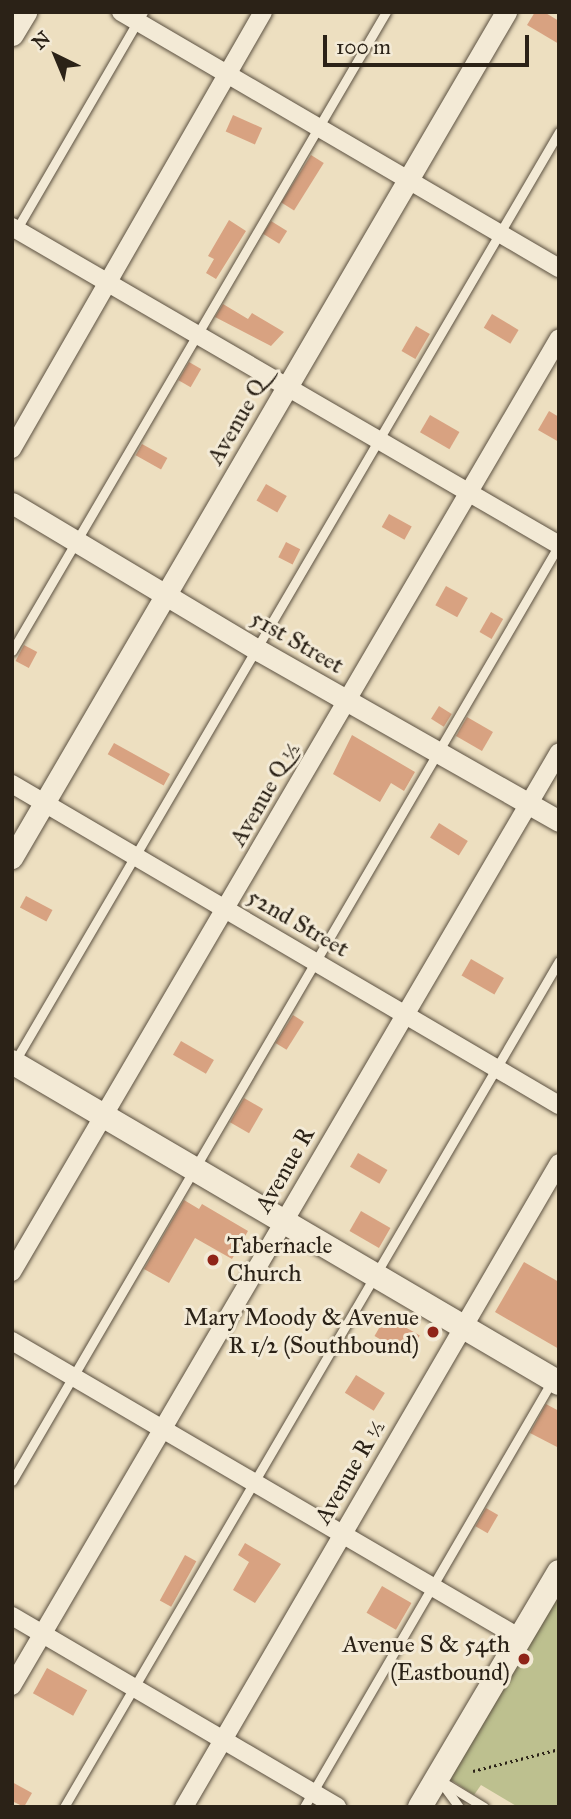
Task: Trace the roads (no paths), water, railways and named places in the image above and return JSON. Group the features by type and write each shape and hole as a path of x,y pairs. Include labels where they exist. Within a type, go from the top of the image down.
{"main road":[{"path":"12,34 25,12"},
{"path":"13,1063 463,1326 557,1377"},
{"path":"420,1807 559,1572"}],"street":[{"path":"121,12 140,17 229,75 559,268"},
{"path":"12,449 263,12"},
{"name":"Avenue Q","path":"12,858 168,596 506,12"},
{"path":"14,231 108,281 559,545"},
{"name":"Avenue Q ½","path":"12,1272 227,910 559,338"},
{"name":"51st Street","path":"12,503 258,650 559,821"},
{"name":"Avenue R","path":"12,1686 559,752"},
{"name":"52nd Street","path":"12,784 559,1105"},
{"name":"Avenue R ½","path":"184,1807 559,1163"},
{"path":"12,1340 520,1638"},
{"path":"12,1616 222,1741 308,1800 337,1807"}],"lane":[{"path":"12,651 386,12"},
{"path":"14,231 140,17"},
{"path":"13,1063 258,650 559,132"},
{"path":"12,1481 559,545"},
{"path":"64,1807 559,961"},
{"path":"308,1800 557,1377"},
{"path":"437,1778 459,1807"},
{"path":"437,1778 484,1807"}],"place":[{"name":"Tabernacle Church","path":"213,1260"},
{"name":"Mary Moody & Avenue R 1/2 (Southbound)","path":"433,1332"},
{"name":"Avenue S & 54th (Eastbound)","path":"524,1659"}]}
